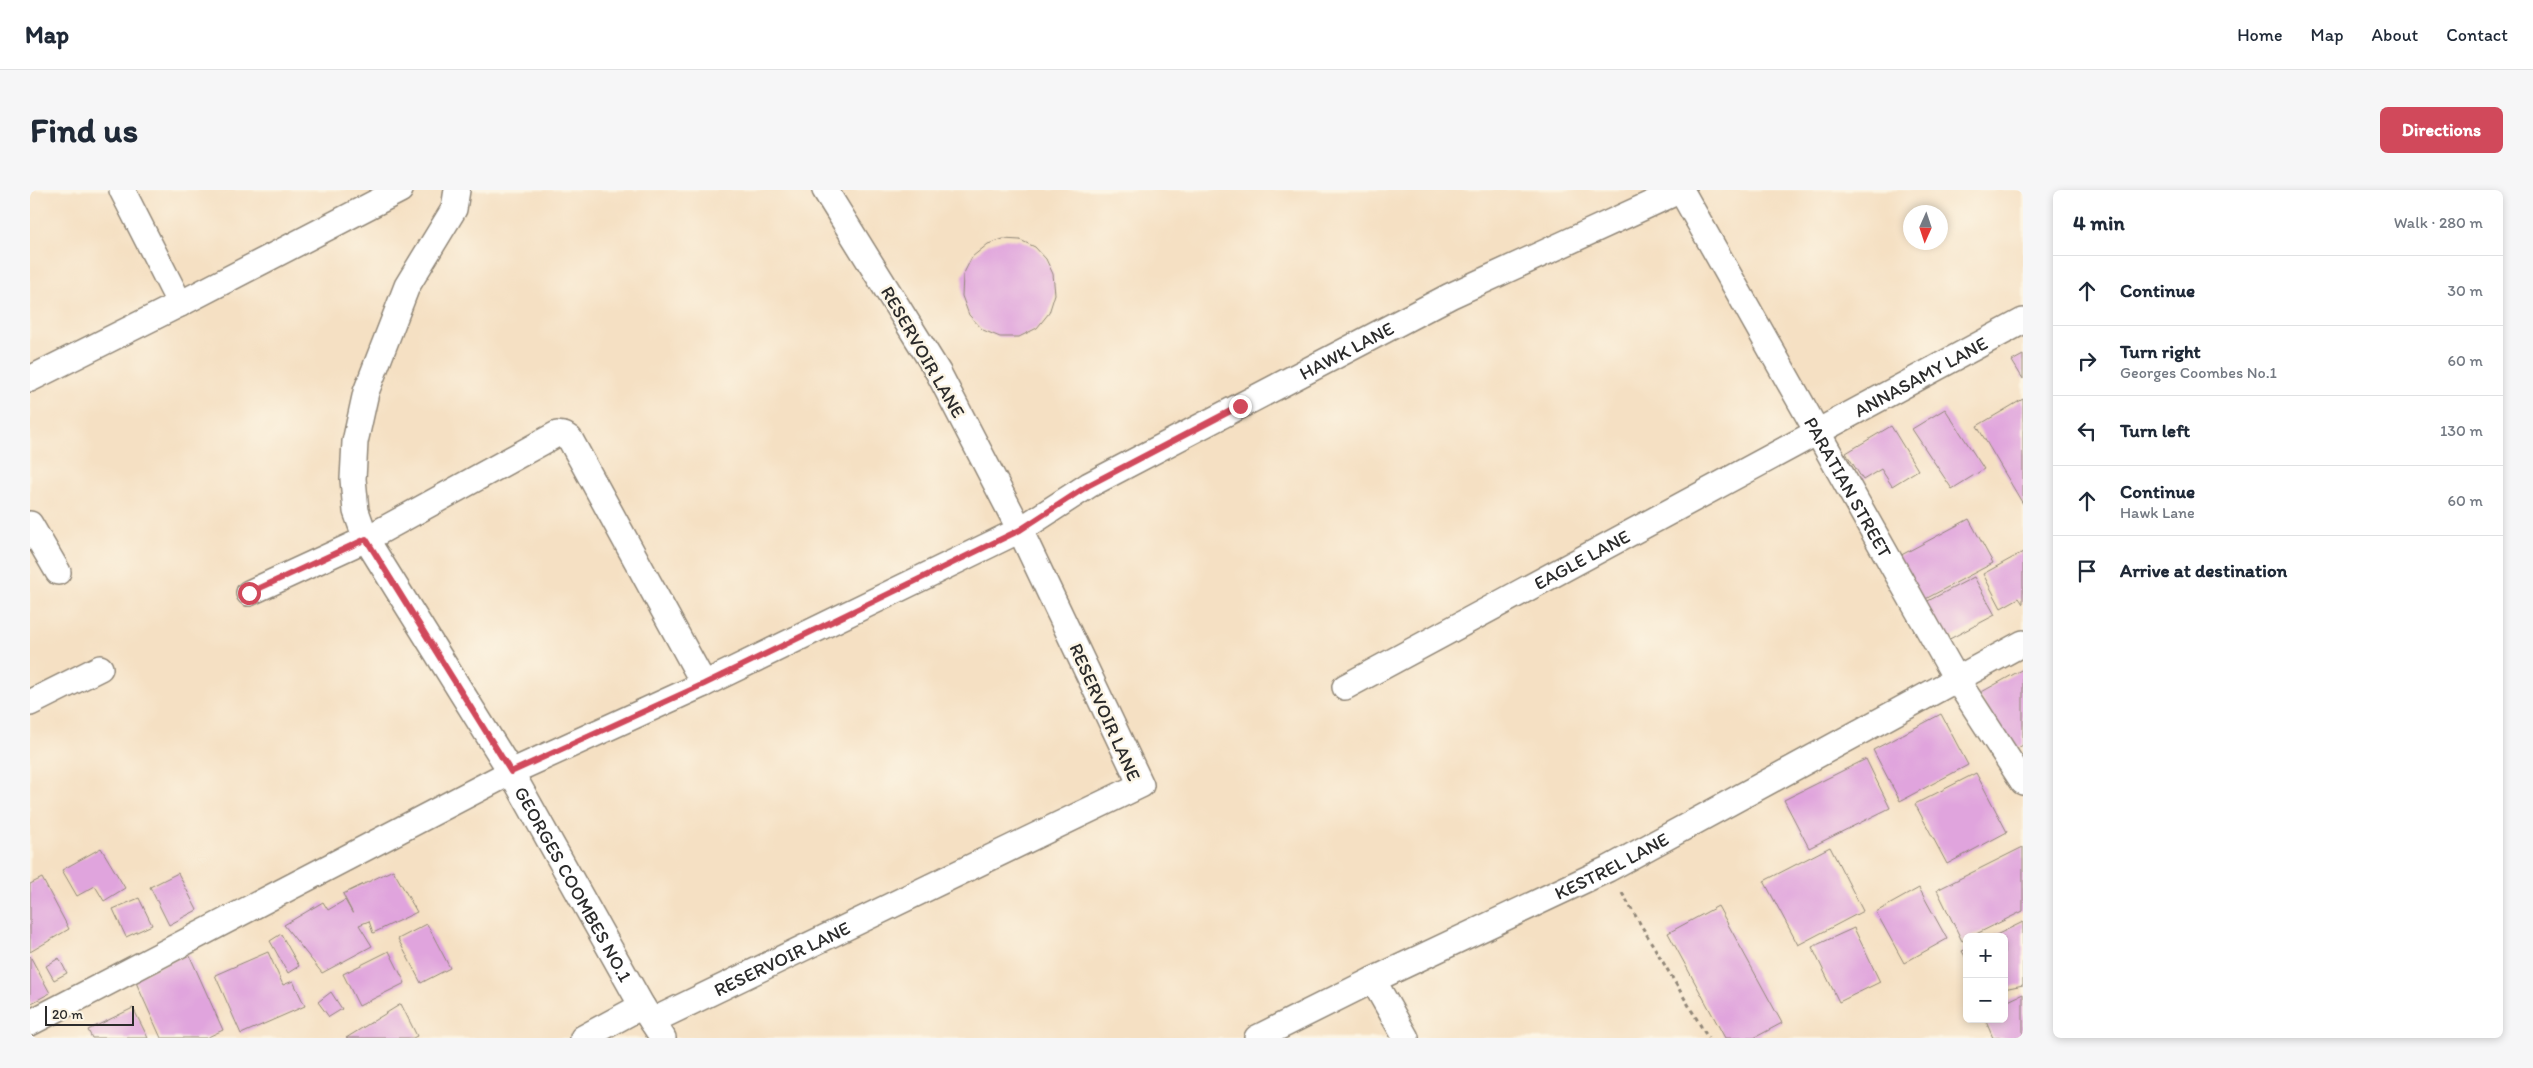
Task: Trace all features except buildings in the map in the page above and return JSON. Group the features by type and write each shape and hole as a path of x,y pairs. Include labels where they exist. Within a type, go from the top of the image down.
{"street":[{"path":"122,190 180,304"},
{"path":"30,378 180,304 400,190"},
{"name":"GEORGES COOMBES NO.1","path":"457,190 454,209 407,286 366,392 354,442 353,478 356,511 366,539 511,772 652,1022"},
{"name":"RESERVOIR LANE","path":"652,1022 1141,785 1020,530 938,372 825,190"},
{"name":"HAWK LANE","path":"30,1023 511,772 704,684 1020,530 1089,485 1450,296 1681,190"},
{"name":"PARATIAN STREET","path":"1681,190 1957,680 2023,782"},
{"name":"ANNASAMY LANE","path":"1819,433 2023,321"},
{"name":"EAGLE LANE","path":"1345,687 1819,433"},
{"path":"249,593 366,539 557,434 564,435 570,439 704,684"},
{"path":"30,524 58,572"},
{"name":"KESTREL LANE","path":"1257,1038 1373,980 1608,869 2023,643"},
{"path":"30,704 100,668"},
{"path":"1373,980 1406,1038"},
{"path":"583,1038 652,1022"}],"path":[{"path":"1608,869 1708,1038"}],"route":[{"path":"249,593 366,539 511,772 704,684 1020,530 1089,485 1240,406"}]}
